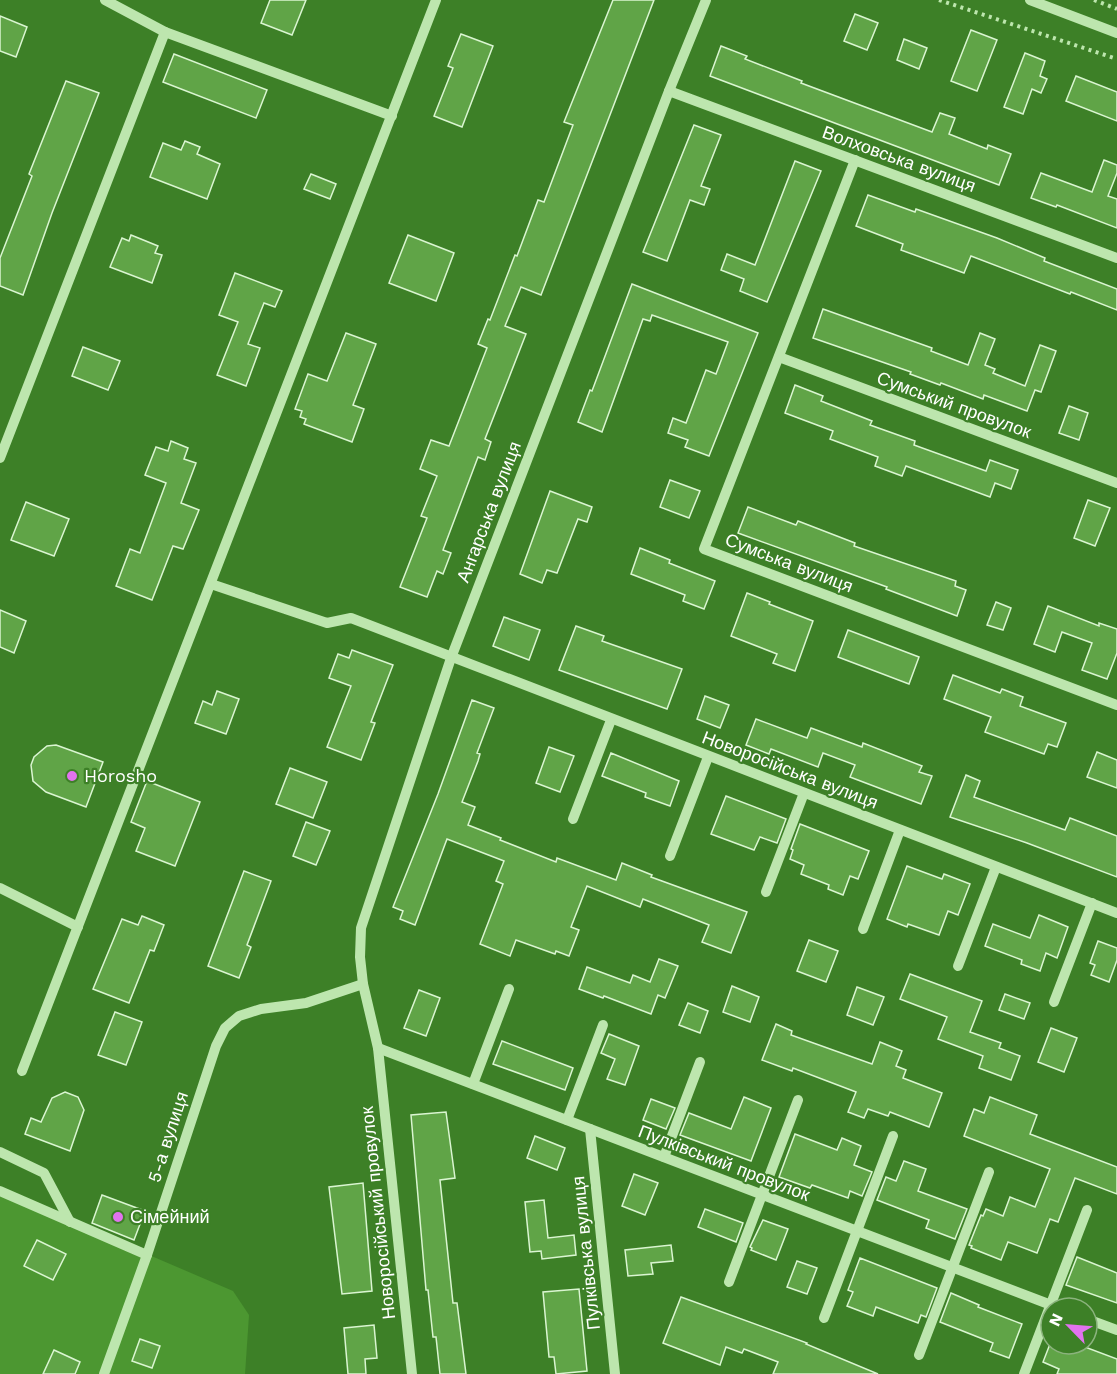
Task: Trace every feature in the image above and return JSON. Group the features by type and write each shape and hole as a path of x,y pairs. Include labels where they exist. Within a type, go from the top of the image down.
{"street":[{"path":"105,0 165,32 392,116"},
{"path":"22,1071 436,0"},
{"name":"Ангарська вулиця","path":"378,1048 363,984 360,957 361,928 451,658 706,0"},
{"path":"1030,0 1117,33"},
{"path":"0,458 165,32"},
{"name":"Волховська вулиця","path":"669,91 1117,258"},
{"name":"Сумська вулиця","path":"855,160 704,549 1117,705"},
{"name":"Сумський провулок","path":"779,357 1117,483"},
{"name":"Новоросійська вулиця","path":"211,584 327,623 351,618 1117,913"},
{"path":"573,819 611,720"},
{"path":"670,856 708,757"},
{"path":"766,892 804,793"},
{"path":"863,929 900,830"},
{"path":"958,966 996,867"},
{"path":"0,888 78,927"},
{"path":"1054,1002 1092,903"},
{"name":"5-а вулиця","path":"104,1374 147,1255 216,1046 225,1028 239,1016 261,1009 306,1003 363,984"},
{"path":"473,1084 509,989"},
{"path":"567,1120 603,1025"},
{"name":"Пулківський провулок","path":"378,1048 1039,1300"},
{"name":"Новоросійський провулок","path":"378,1048 412,1374"},
{"path":"664,1157 700,1062"},
{"path":"729,1282 798,1100"},
{"name":"Пулківська вулиця","path":"590,1129 615,1374"},
{"path":"824,1318 893,1136"},
{"path":"0,1152 44,1173 70,1222"},
{"path":"919,1355 988,1172"},
{"path":"0,1191 147,1255"},
{"path":"1058,1296 1086,1210"},
{"path":"1099,1323 1117,1330"},
{"path":"1024,1374 1039,1341"}],"path":[{"path":"939,0 1117,59"},
{"path":"1094,0 1117,9"}],"green space":[{"path":"0,1191 233,1291 249,1315 245,1374 0,1374"}],"building":[{"path":"270,0 306,0 292,35 261,23"},
{"path":"613,0 654,0 541,295 521,287 505,326 526,334 485,439 491,442 485,460 478,457 443,550 451,553 443,574 437,571 427,597 400,587 427,518 421,516 437,476 420,469 431,440 449,446 487,348 478,344 488,319 490,320 515,255 517,256 538,200 544,202 573,125 564,122"},
{"path":"855,14 878,23 867,50 844,41"},
{"path":"0,16 27,27 16,57 0,51"},
{"path":"971,30 997,40 977,91 951,81"},
{"path":"461,34 493,46 462,127 434,116 453,68 448,66"},
{"path":"904,39 927,48 919,69 897,60"},
{"path":"721,46 747,56 745,59 802,81 801,83 932,132 940,113 955,118 949,134 987,149 988,145 1011,154 999,185 710,76"},
{"path":"1025,53 1045,61 1040,76 1047,79 1041,93 1032,89 1023,114 1004,107"},
{"path":"174,54 267,90 256,118 163,82"},
{"path":"1076,76 1117,92 1117,121 1066,101"},
{"path":"66,81 99,93 23,295 0,286 0,258 32,176 29,174"},
{"path":"694,125 721,135 701,186 710,189 704,205 690,200 667,261 643,252"},
{"path":"185,141 200,147 197,154 220,164 207,199 150,177 163,143 181,150"},
{"path":"1104,160 1117,165 1117,173 1108,196 1117,199 1117,228 1057,205 1056,207 1031,198 1041,173 1092,192"},
{"path":"795,161 821,171 767,302 740,291 744,279 721,270 727,254 755,265"},
{"path":"311,174 336,184 330,199 304,189"},
{"path":"868,195 915,212 916,209 997,238 1045,258 1044,261 1117,289 1117,310 971,256 964,273 901,250 903,244 856,226"},
{"path":"131,235 158,246 155,253 162,255 152,283 110,267 122,238 129,241"},
{"path":"408,235 454,253 436,301 389,283"},
{"path":"235,273 282,291 275,307 264,303 248,344 260,348 246,386 217,375 238,322 219,315"},
{"path":"632,284 758,333 709,456 685,447 688,440 668,433 673,418 686,423 706,370 716,374 728,342 652,315 650,321 643,319 602,432 578,422"},
{"path":"823,309 932,348 931,351 968,365 980,333 995,339 985,365 995,369 993,373 1025,386 1040,345 1056,351 1041,392 1035,390 1027,411 984,395 983,399 941,383 940,385 910,374 911,372 813,338"},
{"path":"346,333 376,344 353,405 364,409 352,442 304,424 306,419 300,417 302,411 295,409 308,374 327,381"},
{"path":"83,347 120,361 108,390 72,376"},
{"path":"795,385 823,396 821,401 872,421 870,425 915,441 914,445 986,471 990,460 1018,470 1011,489 995,483 990,497 906,466 902,476 875,466 878,457 830,439 833,431 785,413"},
{"path":"1069,406 1088,413 1079,440 1059,433"},
{"path":"171,441 188,448 184,459 196,463 181,503 199,510 183,549 173,546 152,600 116,586 130,549 140,553 166,483 145,475 156,447 168,451"},
{"path":"670,480 700,491 689,518 660,507"},
{"path":"550,491 592,507 587,522 578,519 557,573 547,570 542,583 520,574"},
{"path":"1088,500 1110,508 1095,546 1074,538"},
{"path":"26,502 69,519 54,556 11,540"},
{"path":"748,507 796,525 798,521 855,543 854,546 956,581 955,586 966,590 957,616 886,589 887,587 738,533"},
{"path":"640,548 670,560 669,563 715,581 704,609 683,601 685,595 631,574"},
{"path":"747,593 813,621 795,671 773,663 777,654 731,636"},
{"path":"996,602 1011,608 1003,630 987,625"},
{"path":"1048,606 1099,626 1099,623 1117,629 1117,653 1107,679 1082,670 1092,643 1062,632 1055,652 1034,644"},
{"path":"0,610 26,621 14,653 0,647"},
{"path":"504,617 540,630 529,660 493,646"},
{"path":"576,626 604,636 602,641 682,669 667,709 559,670"},
{"path":"848,630 919,657 909,684 838,657"},
{"path":"352,650 393,665 371,722 375,723 361,760 327,747 351,686 329,678 338,654 349,658"},
{"path":"953,675 1000,693 1002,689 1023,697 1020,706 1066,723 1057,747 1048,744 1044,754 985,732 991,717 944,699"},
{"path":"217,691 239,699 226,734 195,723 203,701 212,705"},
{"path":"705,696 729,705 720,728 697,719"},
{"path":"472,700 494,708 477,753 480,754 478,761 462,802 475,807 468,825 556,862 557,858 616,880 622,863 652,875 651,877 747,912 731,953 702,942 709,925 643,899 640,907 587,886 571,927 579,930 569,956 556,951 555,954 516,940 510,956 480,944 503,884 496,881 504,861 447,839 415,925 400,919 403,911 393,907"},
{"path":"756,719 807,738 811,728 862,747 863,743 922,766 919,772 932,776 921,804 850,777 855,765 823,753 818,767 771,749 769,754 746,745"},
{"path":"56,745 103,762 86,807 46,792 33,781 31,765 34,757 47,746"},
{"path":"549,747 574,756 560,792 536,783"},
{"path":"1097,752 1117,760 1117,788 1087,777"},
{"path":"611,753 679,781 670,806 645,797 646,793 602,776"},
{"path":"290,768 327,782 313,818 276,804"},
{"path":"966,775 980,781 974,797 1065,830 1070,818 1117,836 1117,877 950,817"},
{"path":"147,781 200,802 175,866 136,851 145,828 131,822"},
{"path":"726,796 786,819 777,843 760,837 754,850 711,834"},
{"path":"306,822 330,831 316,865 293,856"},
{"path":"800,824 869,851 858,879 850,876 843,895 828,889 829,885 801,874 804,865 790,859"},
{"path":"907,866 942,879 944,874 970,884 958,915 948,911 939,935 887,919"},
{"path":"244,871 271,881 247,945 251,947 239,978 208,966"},
{"path":"1039,915 1068,927 1057,958 1046,953 1040,971 1021,964 1022,960 985,946 993,924 1030,938"},
{"path":"142,916 164,925 154,951 150,950 129,1003 93,989 122,919 138,925"},
{"path":"809,940 838,951 826,982 797,971"},
{"path":"1098,941 1117,948 1117,960 1109,982 1091,975 1095,965 1090,963"},
{"path":"659,959 678,966 665,998 658,995 651,1014 579,989 587,967 630,983 633,975 650,982"},
{"path":"910,974 982,1001 970,1032 1001,1043 999,1048 1020,1056 1011,1080 979,1068 983,1056 938,1039 947,1017 900,999"},
{"path":"732,986 759,997 750,1022 723,1012"},
{"path":"857,987 884,997 873,1025 847,1015"},
{"path":"419,990 440,998 426,1036 404,1028"},
{"path":"1005,994 1030,1003 1024,1019 999,1010"},
{"path":"688,1003 708,1011 700,1033 679,1025"},
{"path":"115,1012 142,1022 126,1065 98,1055"},
{"path":"776,1024 792,1031 791,1035 872,1064 880,1042 902,1051 896,1066 906,1070 903,1078 942,1093 929,1127 890,1112 888,1116 868,1109 864,1118 848,1112 856,1092 793,1068 792,1071 762,1060"},
{"path":"1051,1028 1077,1038 1064,1072 1038,1062"},
{"path":"609,1034 639,1046 625,1085 607,1079 615,1059 601,1053"},
{"path":"502,1041 573,1068 565,1090 493,1064"},
{"path":"65,1092 78,1097 84,1110 70,1151 25,1134 31,1118 41,1122 52,1098"},
{"path":"744,1097 771,1108 751,1161 680,1135 689,1113 731,1129"},
{"path":"990,1097 1037,1115 1030,1134 1117,1167 1117,1194 1075,1178 1058,1222 1050,1219 1037,1253 1008,1242 1001,1260 971,1248 972,1246 969,1245 981,1215 983,1216 986,1209 1003,1216 1010,1197 1035,1207 1050,1169 964,1136 974,1109 984,1113"},
{"path":"651,1099 675,1108 666,1129 643,1120"},
{"path":"446,1112 455,1178 440,1180 453,1303 457,1303 466,1374 440,1374 436,1337 433,1337 428,1290 426,1290 411,1115"},
{"path":"795,1134 837,1150 842,1138 861,1146 854,1165 872,1172 862,1196 850,1191 848,1198 812,1185 810,1188 779,1177"},
{"path":"535,1136 565,1148 557,1170 527,1158"},
{"path":"904,1161 926,1169 918,1191 967,1209 955,1239 926,1228 929,1220 877,1200 886,1177 896,1181"},
{"path":"634,1174 658,1183 645,1215 622,1206"},
{"path":"363,1183 372,1291 342,1294 329,1187"},
{"path":"102,1195 145,1211 134,1240 92,1223"},
{"path":"544,1200 548,1238 574,1235 576,1255 542,1259 541,1251 530,1252 525,1202"},
{"path":"705,1209 743,1223 736,1242 698,1227"},
{"path":"763,1220 788,1229 776,1260 751,1250 750,1247"},
{"path":"37,1240 66,1254 53,1280 24,1266"},
{"path":"671,1245 673,1261 651,1263 653,1274 628,1276 625,1250"},
{"path":"1077,1257 1117,1273 1117,1303 1099,1296 1066,1285"},
{"path":"860,1258 937,1288 926,1317 921,1315 918,1323 876,1307 873,1316 847,1306 853,1292 848,1290"},
{"path":"797,1261 817,1268 807,1294 787,1287"},
{"path":"579,1289 587,1371 556,1374 554,1357 549,1357 543,1292"},
{"path":"951,1293 979,1305 978,1307 1022,1324 1009,1358 990,1351 993,1343 940,1322"},
{"path":"681,1297 807,1343 878,1374 773,1374 778,1362 744,1349 742,1353 726,1347 720,1365 663,1343"},
{"path":"374,1325 377,1358 365,1359 366,1374 348,1374 344,1328"},
{"path":"140,1339 160,1346 152,1368 132,1361"},
{"path":"54,1350 80,1362 75,1374 43,1374"},
{"path":"1099,1352 1117,1359 1117,1374 1057,1374 1059,1369 1043,1362 1045,1356 1099,1356"}],"place":[{"name":"Horosho","path":"72,776"},
{"name":"Сімейний","path":"118,1217"}]}
